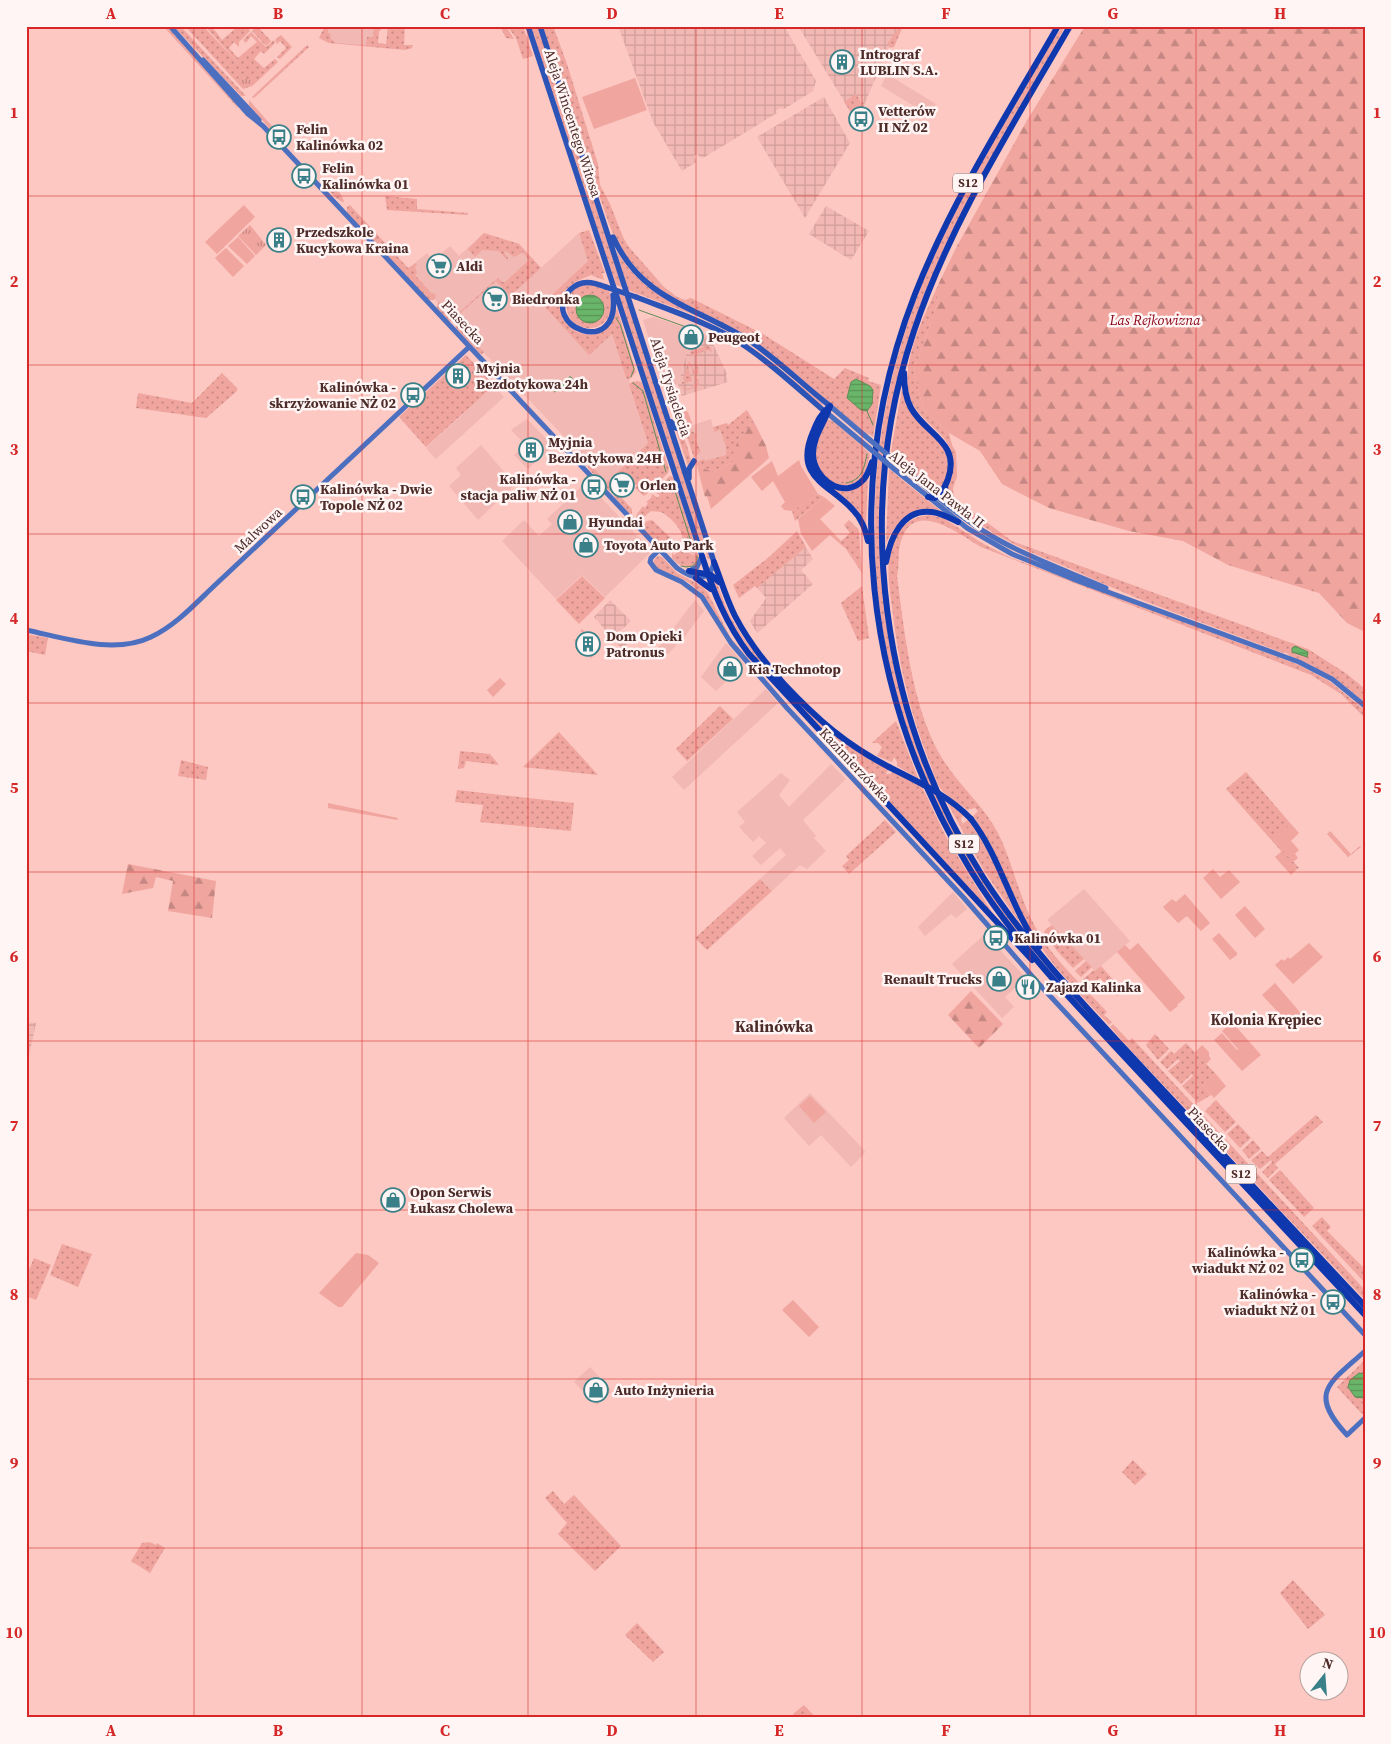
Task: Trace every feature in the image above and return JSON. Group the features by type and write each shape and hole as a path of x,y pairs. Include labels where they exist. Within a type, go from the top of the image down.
{"highway":[{"name":"S12","path":"1058,26 944,229 924,272 909,311 894,356 872,450 871,550 876,612 885,662 904,732 921,776 948,831 972,872 1004,919 1058,980"},
{"name":"S12","path":"1058,980 982,876 956,831 918,743 898,674 890,631 884,576 882,522 884,476 890,426 904,364 926,297 956,230 993,159 1070,26"},
{"path":"904,364 904,389 909,404 920,420 943,442 948,453 950,469 945,485 938,497 933,499 928,497"},
{"path":"827,410 816,437 813,453 815,466 826,481 841,488 856,485 866,476 872,450"},
{"path":"827,410 815,427 809,444 808,455 811,468 822,485 850,506 858,515 865,529 871,550"},
{"path":"945,485 950,506"},
{"path":"884,576 891,540 898,527 906,519 915,514 931,512 958,522"},
{"path":"702,556 714,591 732,628 755,661 1021,949 1058,980"},
{"path":"714,562 732,610 745,634 757,652 808,709 831,730 857,749 941,794 970,819 990,848 1017,912 1058,980"},
{"path":"689,571 714,576 722,584"},
{"path":"696,578 714,591"},
{"name":"Piasecka","path":"1058,980 1365,1306"},
{"name":"Piasecka","path":"1058,980 1365,1315"}],"main road":[{"name":"Aleja Wincentego Witosa","path":"528,26 594,228"},
{"name":"Aleja Wincentego Witosa","path":"540,26 604,220"},
{"name":"Aleja Tysiąclecia","path":"604,220 714,562"},
{"path":"604,220 620,252 636,273 648,284 673,301 751,342 827,410"},
{"name":"Aleja Tysiąclecia","path":"594,228 702,556"},
{"path":"611,280 614,309 609,322 599,330 591,332 581,331 571,324 566,316 564,306 566,296 579,284 587,282 606,287 636,297 703,323 732,338 827,410"},
{"path":"664,408 674,426 682,429"},
{"path":"689,485 689,469 694,461"}],"street":[{"name":"Piasecka","path":"170,26 240,106 263,126 659,550 680,571 696,578"},
{"name":"Malwowa","path":"26,630 87,642 115,644 136,642 150,638 162,631 176,621 470,347"},
{"name":"Aleja Jana Pawła II","path":"827,410 958,522 995,546 1022,559 1306,665 1338,684 1365,706"},
{"name":"Aleja Jana Pawła II","path":"827,410 870,440 976,526 1004,543 1131,600"},
{"name":"Kazimierzówka","path":"659,550 650,561 656,570 682,582 702,597 729,641 765,684 959,893 1044,990 1365,1335"},
{"path":"689,571 698,565 702,556"},
{"path":"696,578 708,574 714,562"},
{"name":"Piasecka","path":"674,565 689,571"},
{"path":"1365,1351 1333,1380 1325,1394 1325,1403 1330,1415 1347,1435 1365,1418"}],"shaded area":[{"path":"326,26 374,26 373,46 326,42"},
{"path":"618,26 784,26 816,81 813,91 784,109 780,108 776,111 777,113 703,158 697,154 694,156 696,162 682,171 653,122"},
{"path":"798,26 900,26 861,112 852,114"},
{"path":"887,74 936,104 929,115 881,86"},
{"path":"824,97 850,143 805,218 757,137"},
{"path":"826,206 869,231 851,260 809,234"},
{"path":"484,233 519,244 541,268 579,233 588,261 542,304 589,354 612,334 626,378 630,383 629,386 648,443 607,482 453,320 408,269 427,253 433,260 450,246 459,256"},
{"path":"590,295 600,299 604,309 600,319 590,323 580,319 576,309 580,299"},
{"path":"653,317 707,336 687,352 678,384 666,387 659,363 655,358 643,320"},
{"path":"709,335 727,374 728,382 682,396 678,385 687,352"},
{"path":"466,355 504,397 436,459 426,448 465,412 437,383"},
{"path":"569,377 574,381 574,384 554,392"},
{"path":"856,379 870,386 873,390 872,404 867,411 861,410 847,398 851,382"},
{"path":"527,419 553,446 528,469 514,455 525,444 511,430"},
{"path":"711,419 714,432 720,430 726,447 726,455 705,462 696,462 684,428"},
{"path":"481,445 511,480 522,470 526,474 478,520 449,486 461,475 456,468"},
{"path":"586,482 652,551 605,597 582,575 556,599 502,541 524,520 539,536 552,524 547,519"},
{"path":"806,547 813,559 801,570 813,584 757,633 750,621 766,598 757,588"},
{"path":"610,600 631,621 618,633 628,643 622,649 594,617"},
{"path":"695,600 704,611 679,644 664,659 655,652"},
{"path":"726,643 744,664 716,691 701,677"},
{"path":"1295,646 1308,652 1307,657 1292,652 1292,648"},
{"path":"766,689 778,703 684,790 672,777"},
{"path":"831,764 846,779 803,820 816,836 814,838 826,851 807,869 800,865 772,891 760,879 786,855 780,848 761,865 752,856 766,843 759,836 753,842 739,827 745,822 737,812 781,773 790,780 779,795 789,807"},
{"path":"1084,889 1130,941 1095,971 1047,920"},
{"path":"953,892 967,909 956,918 951,914 925,936 918,927"},
{"path":"985,934 1026,978 1005,997 1014,1007 1002,1018 952,964"},
{"path":"26,1022 36,1023 26,1070"},
{"path":"810,1093 865,1151 851,1167 821,1135 809,1146 784,1118"},
{"path":"590,1367 612,1391 597,1405 574,1382"},
{"path":"1359,1373 1365,1374 1364,1398 1355,1397 1348,1387 1350,1380"}],"green space":[{"path":"163,26 167,26 237,107"},
{"path":"173,26 180,26 246,96 241,96"},
{"path":"185,26 203,26 241,66 205,26 213,29 222,40 237,27 246,26 250,31 239,42 239,47 234,42 229,48 238,58 257,42 251,36 246,43 243,40 251,32 266,47 274,40 275,43 264,54 261,51 254,59 264,68 275,59 278,62 252,86 243,89"},
{"path":"257,26 271,41 266,46 252,31"},
{"path":"325,26 328,26 328,33 330,33 331,39 336,43 366,45 367,37 373,37 374,26 381,26 378,43 386,44 388,26 405,26 404,45 413,45 412,48 405,50 329,43 319,38"},
{"path":"497,26 506,26 514,39 506,38 501,28 498,29"},
{"path":"507,26 523,26 533,56 523,59 516,38"},
{"path":"530,26 538,26 622,287 616,285"},
{"path":"542,26 553,26 567,64 598,164 600,185 628,246 664,287 677,297 685,300 691,298 763,334 834,379 845,368 869,378 868,381 881,385 873,437 868,435 780,362 673,299 648,282 620,249 609,224"},
{"path":"900,26 903,26 894,47 889,48 890,46 887,44"},
{"path":"1063,26 1065,26 1061,37 971,195 909,338 901,366 888,426 882,471 887,629 897,678 929,778 974,868 992,895 1057,979 1365,1312 1056,979 1001,911 972,868 936,801 907,731 892,683 878,598 875,553 875,507 878,462 893,373 921,287 950,222 1001,128"},
{"name":"Las Rejkowizna","path":"1085,26 1365,26 1365,632 1347,623 1319,593 1228,565 1183,541 1129,531 1049,508 1002,484 980,451 949,433 923,409 914,370 937,305 939,283 957,246 1026,122"},
{"path":"281,35 292,47 280,59 277,57 286,48 280,41 277,44 275,40"},
{"path":"307,45 309,47 254,98 252,97"},
{"path":"237,78 258,80 249,87 245,86"},
{"path":"635,78 647,110 594,129 582,97"},
{"path":"856,94 861,103 865,102 861,112 852,114 844,102"},
{"path":"249,100 278,133 271,130 249,105"},
{"path":"326,184 338,190 344,202 333,195"},
{"path":"385,196 417,199 417,209 468,213 468,215 387,210"},
{"path":"244,205 255,217 217,254 205,242"},
{"path":"350,205 408,268 416,263 417,273 415,275 432,294 434,293 436,296 434,300 428,300 347,213 347,207"},
{"path":"250,225 266,245 256,255 238,236"},
{"path":"589,230 605,273 602,273 604,280 591,275 572,284 561,298 560,310 565,321 574,330 585,334 598,333 609,325 617,308 636,372 629,380 626,378 612,334 589,355 542,304 588,261 579,233"},
{"path":"484,233 519,244 541,268 510,296 496,281 455,320 449,322 437,308 438,302 441,302 440,304 450,314 452,313 455,316 498,278 505,282 529,260 523,252 514,257 503,251 508,258 507,260 499,251 482,250 475,257 468,249"},
{"path":"238,237 255,256 247,264 228,246"},
{"path":"226,248 244,266 233,277 215,258"},
{"path":"616,250 642,282 673,303 697,316 628,290"},
{"path":"939,283 937,305 914,370 923,409 949,433 956,452 957,476 953,488 954,498 1012,541 1308,649 1347,674 1365,689 1365,703 1330,676 1287,653 1155,605 1031,552 992,532 954,504 948,494 948,481 952,461 950,448 943,437 915,408 909,394 909,362 919,328"},
{"path":"591,284 609,290 611,307 607,319 599,326 590,328 580,326 572,321 567,312 571,293 580,287"},
{"path":"618,294 626,297 711,558 708,559 705,550 702,550"},
{"path":"459,322 470,334 468,336 484,352 482,354 455,328"},
{"path":"724,330 759,352 823,405 821,405"},
{"path":"709,345 712,352 707,350 691,357 690,352"},
{"path":"466,355 494,385 426,447 399,417"},
{"path":"689,361 694,370 697,369 697,365 699,373 694,375 698,379 700,386 697,386 696,384 698,383 695,380 691,367 688,366 692,381 683,384 683,386 687,389 695,384 696,387 688,390 683,389 682,382 685,382 683,379"},
{"path":"222,373 237,388 237,391 206,418 136,408 138,393 192,403"},
{"path":"637,381 643,385 669,469 668,473 656,485 654,483 645,491 648,493 644,496 635,488 637,486 627,475 616,484 618,487 614,491 609,491 588,468 589,463 607,482 648,443 629,385"},
{"path":"902,389 906,401 933,432 944,449 948,467 945,480 938,493 897,460 899,458 891,451"},
{"path":"747,410 754,422 749,425 746,432 739,438 733,462 713,472 697,466 696,462 726,455 726,447 720,430 714,432 713,427 727,423 728,425"},
{"path":"686,411 692,423 684,428 679,413"},
{"path":"827,420 834,422 870,454 864,473 854,483 840,485 833,483 818,468 816,450"},
{"path":"754,422 766,446 769,458 711,509 707,496 705,497 697,466 713,472 733,462 732,456 739,438 746,432 749,425"},
{"path":"676,430 682,435 688,447 691,460 688,466"},
{"path":"685,430 694,432 697,435 695,439 701,451 694,458"},
{"path":"799,460 818,494 792,511 784,510 781,506 785,502 773,481 762,491 751,477 772,461 778,476"},
{"path":"889,469 942,512 935,510 900,522 891,533 886,544"},
{"path":"670,476 673,477 698,552 694,554 682,545 682,535 677,526 661,512 651,511 640,520 636,519 637,514 643,506 645,508 648,503 646,502 651,498 652,494 658,498 660,495 654,492"},
{"path":"868,478 866,524 857,510 830,488 850,489 860,485"},
{"path":"818,494 824,497 795,521 792,511"},
{"path":"619,495 632,509 632,514 628,513 614,497"},
{"path":"824,497 835,506 820,519 841,541 839,543 830,535 812,551 801,534 798,519"},
{"path":"930,515 943,518 982,543 1009,557 1299,665 1329,681 1365,710 1365,718 1341,694 1311,675 981,547 938,523 916,522 907,528 900,545 897,576 910,667 922,713 930,734 945,764 992,822 1008,856 1030,917 1043,940 1060,962 1107,1012 1104,1015 1112,1022 1109,1025 1068,981 1040,945 1024,918 990,844 973,816 978,811 975,808 967,810 940,788 923,744 901,667 890,590 889,555 894,539 904,525 913,519"},
{"path":"652,520 672,539 674,544 671,549 666,549 656,539 654,540 643,528 647,521"},
{"path":"849,520 859,530 862,573 846,549 839,543 850,533 844,525"},
{"path":"797,531 806,547 757,588 755,586 739,598 733,585 768,558"},
{"path":"682,547 693,555 698,553 699,559 695,566 682,566 672,558 672,553 674,555"},
{"path":"658,556 662,557 677,573 702,586 708,593 730,637 756,667 733,642 700,592 688,582 657,568 653,564"},
{"path":"582,576 605,598 579,624 556,600"},
{"path":"716,580 728,611 746,641 773,674 812,716 839,739 888,769 886,774 893,772 922,787 946,837 993,914 757,659 734,628 712,581"},
{"path":"862,586 869,638 858,641 841,603"},
{"path":"582,629 601,649 591,658 574,640 590,655 597,648 586,636 582,637 584,634 581,631 579,632"},
{"path":"26,634 48,638 45,655 26,651"},
{"path":"500,678 506,684 493,697 487,690"},
{"path":"720,706 733,719 687,761 676,749"},
{"path":"896,721 918,778 897,766 894,757 892,762 877,756 882,747 878,743 872,743"},
{"path":"559,732 598,775 523,767"},
{"path":"460,751 490,754 499,765 466,761 464,768 458,769"},
{"path":"181,760 208,767 206,780 178,776"},
{"path":"1246,772 1291,824 1274,840 1299,868 1297,869 1226,789"},
{"path":"457,790 574,803 571,831 480,822 483,805 455,802"},
{"path":"947,802 963,815 961,819 962,824 968,820 984,845 1021,925 983,869"},
{"path":"328,803 398,818 397,820 328,808"},
{"path":"885,820 896,832 849,874 842,866 849,860 846,856"},
{"path":"1291,824 1299,833 1291,841 1299,850 1295,854 1298,858 1293,862 1274,840"},
{"path":"1330,831 1351,854 1361,847 1348,857 1327,834"},
{"path":"1282,851 1297,869 1291,875 1275,857"},
{"path":"128,864 216,881 212,918 168,911 173,881 156,877 153,888 122,894"},
{"path":"1213,869 1220,877 1229,870 1240,882 1221,899 1203,878"},
{"path":"760,879 772,891 707,950 695,938"},
{"path":"1185,894 1210,923 1201,931 1187,916 1178,923 1163,907 1172,899 1176,902"},
{"path":"1245,906 1265,929 1255,938 1235,915"},
{"path":"1052,925 1084,959 1073,968 1044,933"},
{"path":"1219,933 1237,953 1230,960 1212,939"},
{"path":"1138,943 1185,998 1170,1012 1117,952 1125,945 1130,950"},
{"path":"1309,943 1323,957 1293,984 1275,965 1282,959 1284,961 1288,957 1290,959"},
{"path":"1086,961 1092,967 1081,977 1075,971"},
{"path":"1101,966 1123,991 1117,996 1100,978 1090,987 1083,979"},
{"path":"1275,983 1304,1017 1292,1027 1262,995"},
{"path":"971,991 1003,1024 979,1048 948,1015"},
{"path":"1232,1022 1261,1055 1242,1071 1214,1040 1222,1033 1238,1049 1222,1031"},
{"path":"1113,1024 1129,1041 1132,1038 1365,1290 1365,1300 1140,1060 1110,1027"},
{"path":"1155,1034 1169,1049 1158,1060 1146,1045"},
{"path":"1186,1043 1215,1073 1202,1085 1211,1095 1198,1103 1182,1086 1193,1076 1192,1074 1181,1084 1168,1071 1180,1061 1178,1059 1167,1069 1160,1062 1171,1051 1174,1054"},
{"path":"1202,1045 1209,1052 1211,1059 1206,1064 1195,1052"},
{"path":"1215,1073 1226,1086 1214,1098 1202,1085"},
{"path":"810,1096 826,1112 814,1123 799,1106"},
{"path":"1216,1100 1236,1122 1225,1132 1205,1111"},
{"path":"1316,1115 1323,1122 1275,1164 1278,1168 1268,1178 1262,1172 1272,1162 1271,1160 1260,1169 1251,1160 1262,1151 1268,1157"},
{"path":"1238,1124 1251,1138 1240,1148 1227,1134"},
{"path":"1253,1140 1261,1149 1249,1159 1242,1150"},
{"path":"1280,1170 1314,1208 1304,1217 1269,1180"},
{"path":"1322,1217 1331,1227 1327,1231 1365,1269 1365,1283 1312,1226"},
{"path":"62,1244 92,1254 78,1287 50,1275"},
{"path":"356,1253 368,1255 379,1263 342,1307 338,1307 319,1293"},
{"path":"34,1258 51,1265 36,1300 26,1296 26,1277"},
{"path":"793,1300 819,1327 809,1337 782,1310"},
{"path":"1365,1360 1365,1411 1362,1414 1337,1387"},
{"path":"1133,1460 1147,1474 1135,1485 1122,1472"},
{"path":"553,1491 564,1504 574,1495 621,1546 595,1571 558,1534 567,1523 545,1498"},
{"path":"149,1542 156,1545 157,1543 165,1548 150,1573 131,1561 142,1543"},
{"path":"1293,1580 1325,1615 1308,1629 1280,1593"},
{"path":"637,1623 664,1652 653,1662 625,1635"},
{"path":"804,1705 816,1718 796,1718 793,1714"}],"waterway":[{"path":"639,310 700,332"},
{"path":"616,318 620,324 634,369 631,377"},
{"path":"633,383 643,391 666,472"},
{"path":"867,411 873,425"},
{"path":"846,483 859,476 867,454"},
{"path":"669,480 674,488 694,551"},
{"path":"681,566 693,566 697,561 697,556"}],"place":[{"name":"Intrograf LUBLIN S.A.","path":"842,62"},
{"name":"Vetterów II NŻ 02","path":"861,119"},
{"name":"Felin Kalinówka 02","path":"279,137"},
{"name":"Felin Kalinówka 01","path":"304,176"},
{"name":"Przedszkole Kucykowa Kraina","path":"279,240"},
{"name":"Aldi","path":"439,266"},
{"name":"Biedronka","path":"495,299"},
{"name":"Peugeot","path":"691,337"},
{"name":"Myjnia Bezdotykowa 24h","path":"458,376"},
{"name":"Kalinówka - skrzyżowanie NŻ 02","path":"413,395"},
{"name":"Myjnia Bezdotykowa 24H","path":"531,450"},
{"name":"Orlen","path":"622,485"},
{"name":"Kalinówka - stacja paliw NŻ 01","path":"594,487"},
{"name":"Kalinówka - Dwie Topole NŻ 02","path":"303,497"},
{"name":"Hyundai","path":"570,522"},
{"name":"Toyota Auto Park","path":"586,545"},
{"name":"Dom Opieki Patronus","path":"588,644"},
{"name":"Kia Technotop","path":"730,669"},
{"name":"Kalinówka 01","path":"996,938"},
{"name":"Renault Trucks","path":"999,979"},
{"name":"Zajazd Kalinka","path":"1028,987"},
{"name":"Opon Serwis Łukasz Cholewa","path":"393,1200"},
{"name":"Kalinówka - wiadukt NŻ 02","path":"1302,1260"},
{"name":"Kalinówka - wiadukt NŻ 01","path":"1333,1302"},
{"name":"Auto Inżynieria","path":"596,1390"}],"district":[{"name":"Kolonia Krępiec","path":"1266,1020"},
{"name":"Kalinówka","path":"774,1026"}]}
